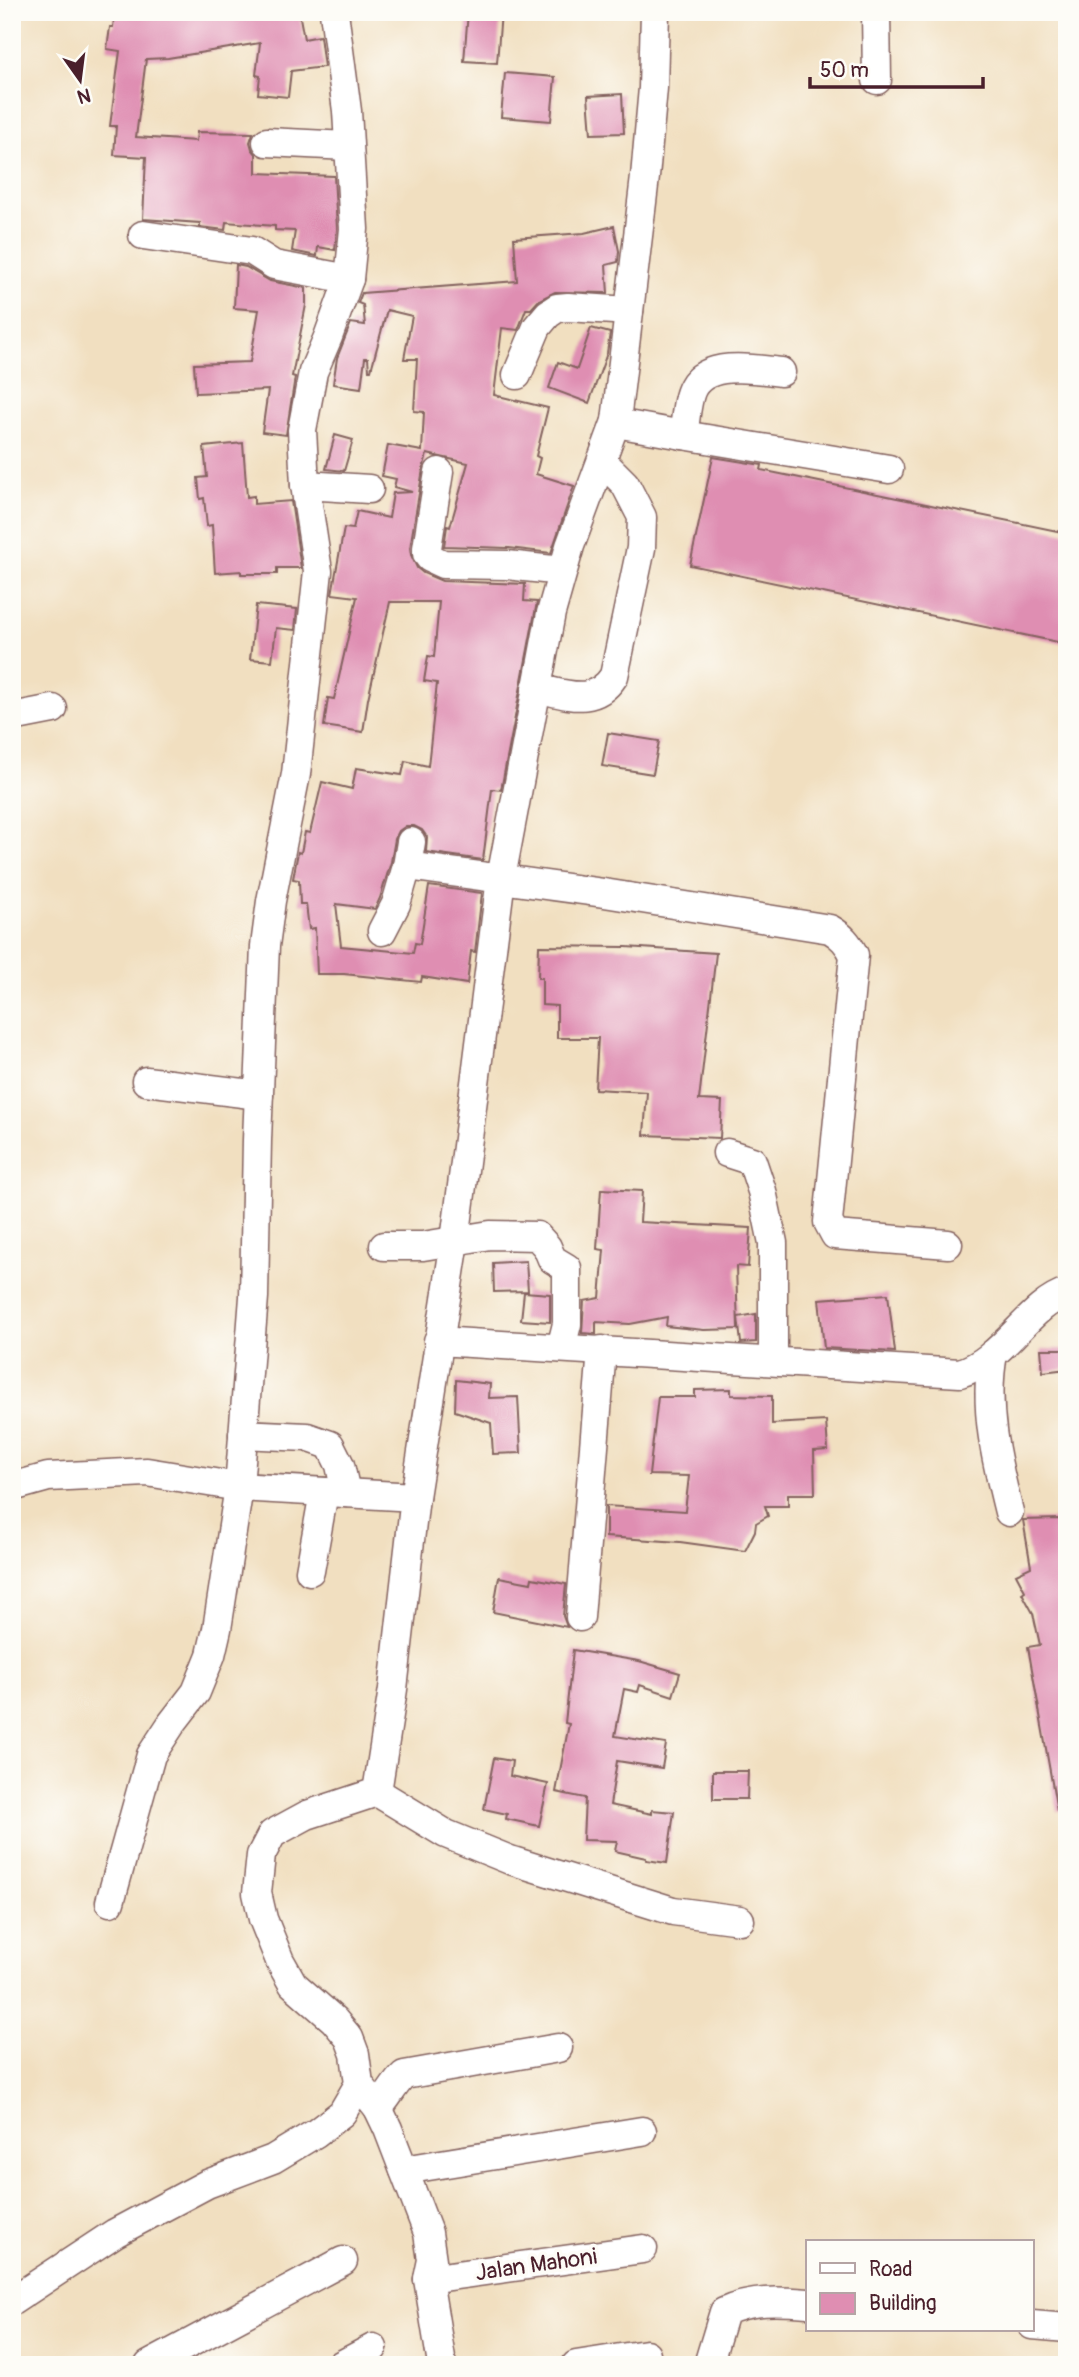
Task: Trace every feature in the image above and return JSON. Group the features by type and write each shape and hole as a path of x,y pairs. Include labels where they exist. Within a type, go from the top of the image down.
{"street":[{"path":"110,1902 151,1755 196,1692 211,1655 239,1488 254,1297 265,946 296,774 318,571 305,485 302,430 313,372 349,279 354,229 346,111 334,12"},
{"path":"377,1792 393,1689 415,1497 455,1241 501,878 551,613 562,571 616,421 653,89 655,12"},
{"path":"876,12 877,80"},
{"path":"267,142 348,146"},
{"path":"143,235 252,251 274,265 349,279"},
{"path":"517,375 537,327 548,314 568,307 629,311"},
{"path":"683,435 692,388 705,374 717,370 747,368 781,372"},
{"path":"616,421 683,435 889,469"},
{"path":"536,688 582,696 597,694 607,688 614,676 641,548 642,517 625,484 602,461"},
{"path":"439,472 427,548 430,558 443,564 507,565 562,571"},
{"path":"305,485 369,489"},
{"path":"12,717 53,709"},
{"path":"382,930 396,904 409,854 501,878 830,929 839,934 854,955 828,1222 830,1230 835,1236 948,1244"},
{"path":"146,1081 259,1095"},
{"path":"727,1153 752,1161 762,1191 773,1243 773,1361"},
{"path":"384,1246 423,1246 490,1235 537,1236 547,1247 552,1259 567,1268 567,1324 561,1348"},
{"path":"438,1341 960,1373 974,1369 1047,1303 1067,1293"},
{"path":"580,1617 602,1350"},
{"path":"993,1354 990,1402 994,1448 1009,1512"},
{"path":"243,1434 307,1437 330,1445 340,1465 335,1492 310,1571"},
{"path":"12,1487 48,1477 147,1472 239,1488 415,1497"},
{"path":"442,2365 428,2279 432,2260 428,2233 404,2170 378,2108 359,2084 355,2054 349,2038 334,2020 293,1984 269,1937 257,1893 261,1855 272,1833 307,1815 377,1792 446,1834 510,1860 673,1912 740,1920"},
{"path":"378,2108 404,2075 558,2048"},
{"path":"12,2301 115,2233 207,2184 273,2159 316,2133 342,2113 359,2084"},
{"path":"404,2170 642,2131"},
{"name":"Jalan Mahoni","path":"428,2279 643,2249"},
{"path":"149,2365 343,2261"},
{"path":"708,2365 724,2312 743,2303 806,2303"},
{"path":"1034,2325 1067,2328"},
{"path":"341,2365 373,2348"},
{"path":"576,2365 615,2362 646,2354"}],"building":[{"path":"115,12 299,12 304,39 320,36 324,67 291,71 288,97 258,94 260,76 256,75 260,43 146,59 136,137 196,141 197,132 253,133 250,142 256,154 256,173 334,176 337,229 335,250 318,247 317,256 292,251 295,231 275,230 275,226 226,222 225,230 200,227 200,223 143,219 146,157 114,155 116,126 110,126 120,51 107,49"},
{"path":"468,12 501,12 497,63 464,61"},
{"path":"505,73 555,77 551,121 501,117"},
{"path":"622,94 624,133 591,134 588,96"},
{"path":"614,226 619,251 618,262 606,265 608,293 555,292 539,300 531,309 526,309 518,330 502,328 494,395 548,408 536,456 540,458 536,474 574,486 551,553 509,548 444,546 447,526 450,527 468,463 427,454 423,469 410,548 417,568 442,581 525,584 524,601 537,602 501,790 492,789 483,860 426,852 427,837 422,830 406,826 399,831 395,839 391,862 375,909 336,904 341,946 413,953 415,943 420,944 429,886 482,893 475,952 471,951 467,984 422,977 421,982 317,974 315,928 309,929 306,904 300,904 299,880 293,879 305,832 310,833 322,782 352,789 356,768 402,775 405,761 428,766 437,683 424,681 428,656 434,657 439,602 390,602 363,732 324,726 328,698 334,699 357,597 332,594 344,528 353,529 357,511 389,518 393,493 412,492 394,487 396,479 382,476 388,445 422,451 424,412 414,411 417,359 404,359 412,316 387,310 371,370 368,358 365,358 361,388 333,384 337,358 351,323 365,325 363,305 358,303 362,293 517,281 514,238 584,233"},
{"path":"236,265 246,267 270,281 306,288 306,305 292,376 295,377 286,435 262,432 268,390 196,393 194,364 250,362 259,310 234,308"},
{"path":"591,328 610,333 607,353 589,403 549,388 558,362 577,369"},
{"path":"335,435 353,440 344,471 326,469"},
{"path":"243,443 247,497 254,496 254,504 291,501 301,568 277,568 277,574 241,574 241,571 215,573 212,525 207,526 204,498 200,499 198,478 207,477 204,447"},
{"path":"713,457 762,465 761,470 1067,533 1067,644 690,565"},
{"path":"256,605 297,609 295,630 276,628 272,661 250,659"},
{"path":"608,733 659,741 653,774 602,766"},
{"path":"539,946 626,947 716,953 699,1100 722,1101 720,1138 644,1135 647,1092 595,1089 598,1038 557,1038 557,1006 542,1005 542,978 538,978"},
{"path":"601,1189 642,1191 640,1222 751,1228 748,1267 736,1266 738,1329 704,1330 666,1326 667,1317 630,1324 596,1322 596,1334 582,1333 584,1301 600,1298 604,1250 597,1249"},
{"path":"526,1261 528,1291 494,1292 493,1263"},
{"path":"524,1292 550,1294 550,1322 521,1320"},
{"path":"888,1294 895,1352 824,1348 819,1299"},
{"path":"756,1314 756,1342 741,1343 738,1317"},
{"path":"1041,1349 1067,1349 1067,1369 1043,1372"},
{"path":"456,1380 490,1384 489,1398 518,1397 521,1453 493,1454 491,1423 455,1411"},
{"path":"731,1389 731,1395 772,1396 772,1424 826,1421 828,1450 814,1451 815,1494 788,1494 788,1506 765,1506 768,1516 756,1523 745,1551 680,1542 606,1537 606,1506 685,1511 689,1476 649,1475 658,1397 695,1397 695,1390"},
{"path":"1060,1519 1061,1526 1067,1525 1067,1810 1057,1811 1028,1647 1040,1645 1033,1613 1016,1574 1031,1567 1023,1520"},
{"path":"499,1577 531,1583 532,1578 566,1584 563,1616 567,1627 493,1612"},
{"path":"573,1650 639,1661 680,1673 673,1696 640,1685 638,1692 624,1689 615,1736 666,1744 662,1768 617,1761 610,1805 652,1814 652,1810 674,1812 667,1863 615,1851 617,1841 583,1840 585,1798 556,1792 569,1724 565,1723"},
{"path":"494,1758 512,1761 510,1776 548,1784 539,1826 506,1819 507,1814 484,1809"},
{"path":"713,1771 748,1771 747,1799 713,1799"}]}
